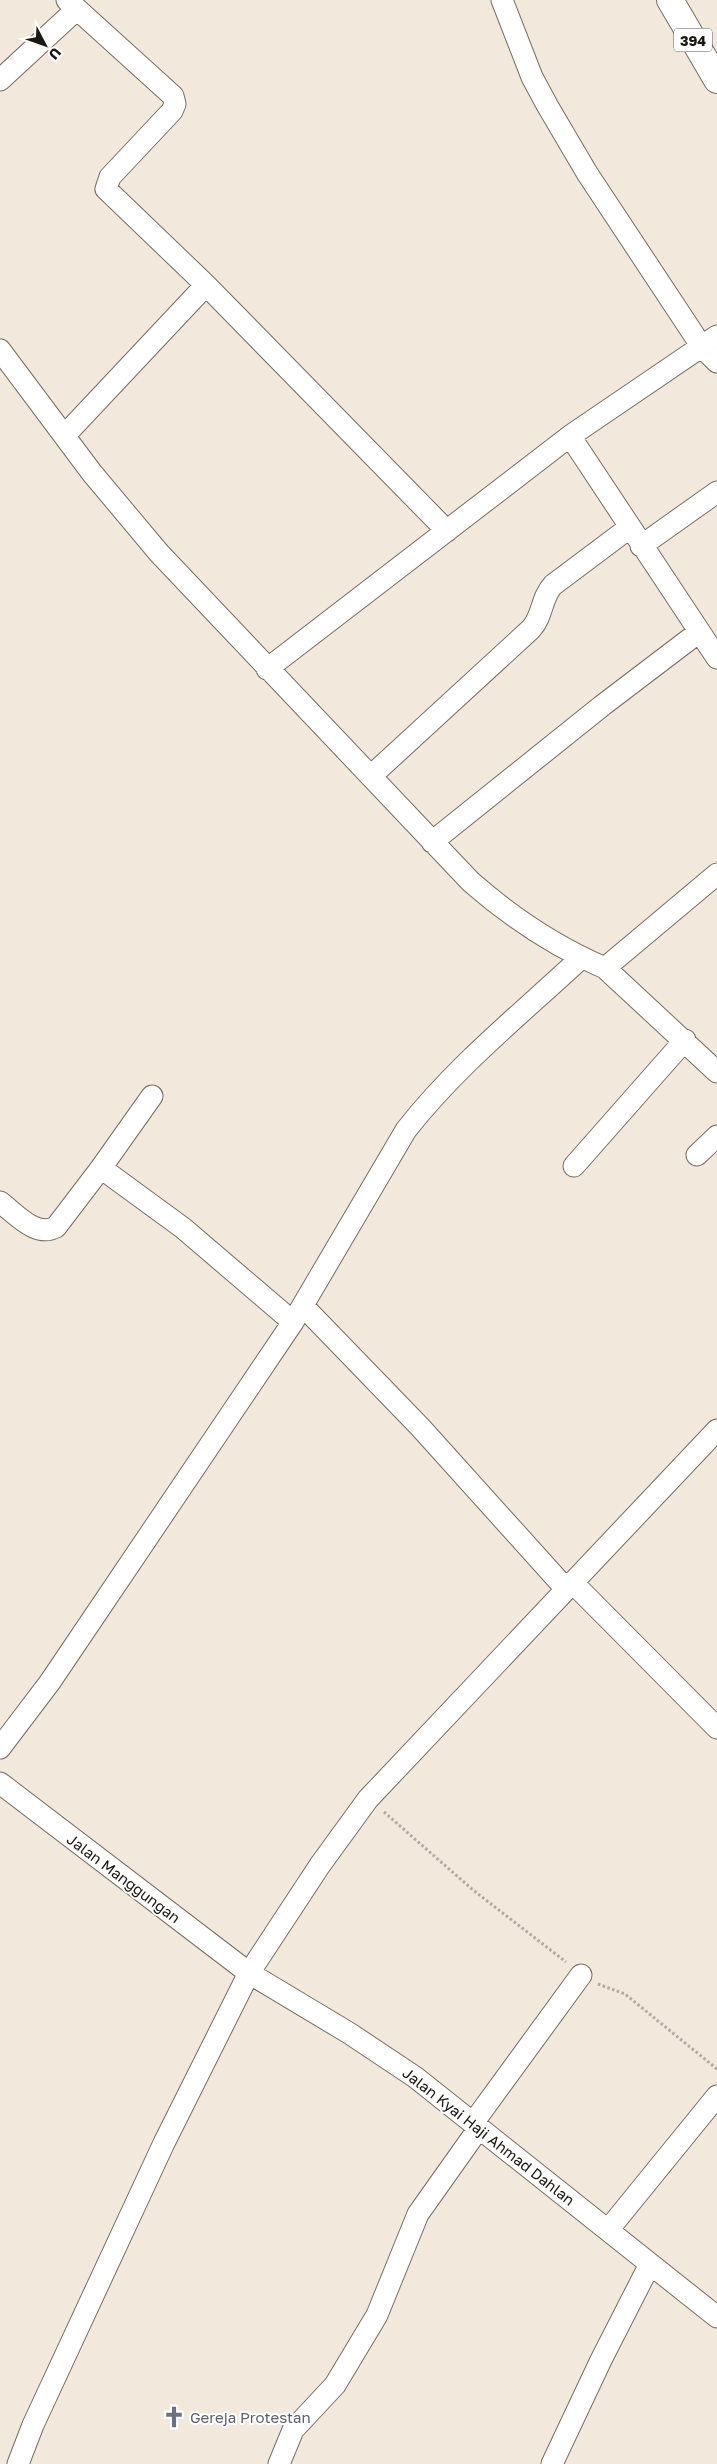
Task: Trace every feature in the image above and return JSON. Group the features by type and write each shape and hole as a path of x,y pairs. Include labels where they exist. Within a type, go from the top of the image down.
{"main road":[{"name":"394","path":"670,0 717,80"}],"street":[{"path":"502,0 532,77 546,106 587,173 709,341 717,362"},
{"path":"0,80 72,4 173,96 175,104 172,111 110,177 106,189 206,285 447,531"},
{"path":"65,435 206,285"},
{"path":"267,669 570,436 709,341"},
{"path":"0,350 112,498 159,553 471,882 498,906 582,958 605,968 685,1040 717,1072"},
{"path":"570,436 629,528 717,658"},
{"path":"641,546 717,492"},
{"path":"371,776 536,624 547,591 553,585 629,528"},
{"path":"432,842 603,705 699,632"},
{"path":"605,968 717,874"},
{"path":"0,1748 50,1682 298,1314 406,1130 424,1107 582,958"},
{"path":"574,1166 685,1040"},
{"path":"0,1202 43,1232 50,1231 56,1227 152,1096"},
{"path":"697,1155 717,1136"},
{"path":"101,1168 298,1314 421,1428 569,1585 717,1728"},
{"path":"18,2464 33,2425 164,2144 248,1973 320,1865 368,1799 717,1430"},
{"name":"Jalan Manggungan","path":"0,1783 248,1973"},
{"name":"Jalan Kyai Haji Ahmad Dahlan","path":"248,1973 358,2038 416,2078 717,2317"},
{"path":"280,2464 293,2430 335,2385 377,2316 418,2214 476,2126 581,1975"},
{"path":"608,2230 717,2096"},
{"path":"552,2464 601,2360 650,2264"}],"path":[{"path":"368,1799 473,1890 581,1975 608,1989 625,1994 717,2069"}],"place":[{"name":"Gereja Protestan","path":"174,2417"}]}
